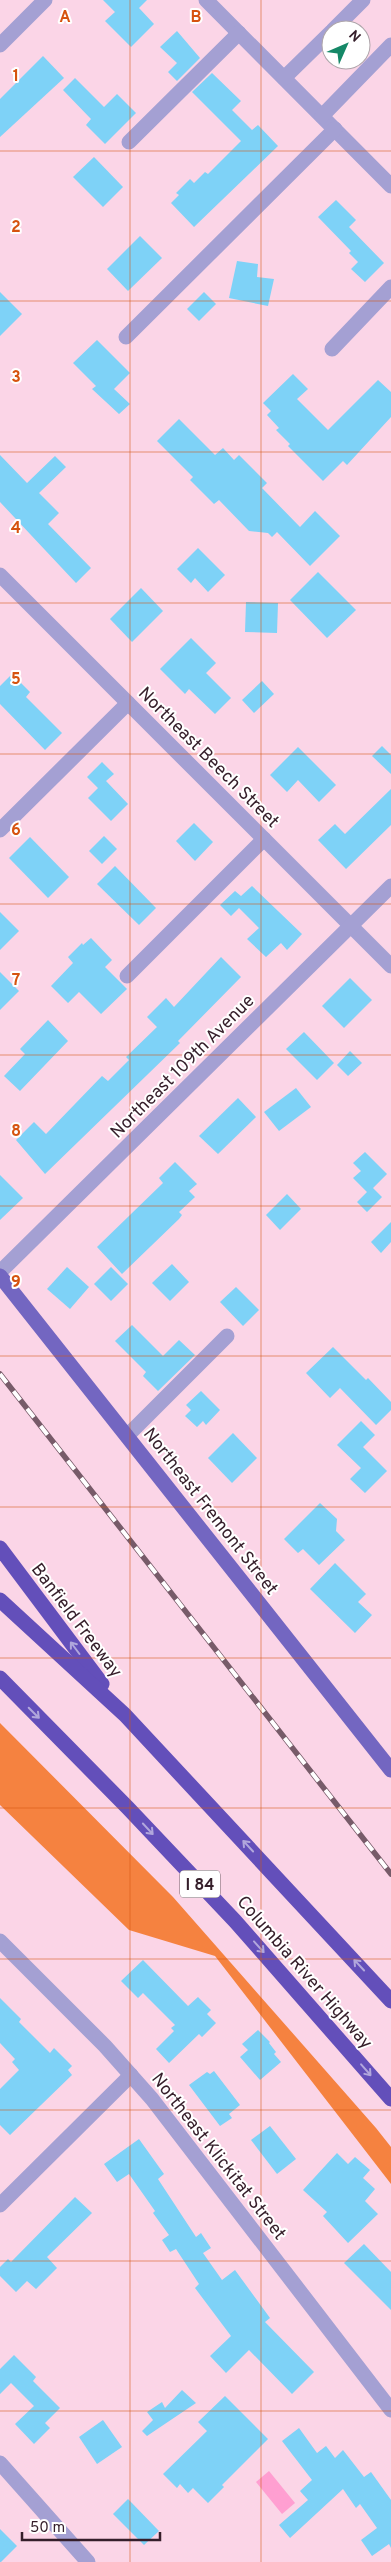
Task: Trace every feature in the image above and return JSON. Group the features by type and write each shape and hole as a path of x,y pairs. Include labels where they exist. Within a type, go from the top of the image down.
{"highway":[{"name":"Banfield Freeway","path":"0,1548 125,1715"},
{"path":"0,1600 125,1715 391,2001"},
{"name":"Columbia River Highway","path":"0,1678 128,1808 235,1921 391,2099"}],"main road":[{"name":"Northeast Fremont Street","path":"0,1276 391,1770"}],"street":[{"path":"0,46 45,0"},
{"path":"206,0 391,186"},
{"path":"343,20 363,0"},
{"path":"129,142 239,33"},
{"path":"284,78 321,42"},
{"path":"322,116 391,45"},
{"path":"126,337 335,129"},
{"path":"332,349 391,288"},
{"name":"Northeast Beech Street","path":"0,575 391,966"},
{"path":"0,830 128,703"},
{"path":"127,976 264,840"},
{"name":"Northeast 109th Avenue","path":"0,1272 391,886"},
{"path":"127,1436 226,1336"},
{"name":"Northeast Klickitat Street","path":"0,1941 131,2075 391,2410"},
{"path":"0,2205 131,2075"},
{"path":"0,2463 88,2562"}],"shaded area":[{"path":"0,1723 173,1897 376,2128 391,2147 391,2184 215,1956 129,1930 0,1805"},
{"path":"269,2471 295,2503 282,2514 256,2482"}],"building":[{"path":"103,0 147,0 139,8 154,24 131,47 105,21 115,12"},
{"path":"177,31 200,58 177,81 168,72 177,63 160,47"},
{"path":"43,56 64,78 0,137 0,99"},
{"path":"212,73 241,101 232,110 252,130 258,125 278,146 194,227 171,203 179,195 176,193 190,179 194,183 205,172 208,174 241,141 192,92"},
{"path":"75,78 104,107 117,94 136,113 105,144 86,125 91,119 63,90"},
{"path":"94,157 123,187 103,207 73,177"},
{"path":"336,200 356,220 349,227 384,263 365,282 351,269 358,262 349,253 351,251 318,217"},
{"path":"140,236 162,258 128,291 107,269"},
{"path":"237,261 258,264 257,277 274,279 268,306 229,298"},
{"path":"0,292 22,314 0,336"},
{"path":"204,292 216,304 199,321 187,309"},
{"path":"97,340 130,373 114,389 130,404 119,414 92,389 96,386 73,363"},
{"path":"293,374 308,389 297,399 328,430 378,380 391,392 391,417 347,465 343,461 323,481 288,446 290,444 276,430 279,428 267,415 271,411 263,403"},
{"path":"179,419 215,455 223,448 234,460 239,455 267,483 262,488 300,527 315,511 340,536 310,566 277,532 272,537 268,533 249,531 219,500 214,504 190,480 193,477 157,441"},
{"path":"0,455 27,483 55,456 66,467 39,493 59,513 48,524 91,568 76,583 0,502"},
{"path":"198,548 225,575 208,592 195,578 191,583 177,569"},
{"path":"318,572 356,610 327,638 290,600"},
{"path":"141,588 163,611 132,642 110,619"},
{"path":"246,602 278,603 277,633 245,632"},
{"path":"191,638 216,663 206,673 231,698 215,714 189,689 185,694 160,669"},
{"path":"12,674 30,692 26,697 62,733 45,750 0,704 0,686"},
{"path":"262,681 274,694 254,713 242,700"},
{"path":"382,746 391,755 391,774 372,756"},
{"path":"298,747 336,785 319,802 298,780 287,792 270,775"},
{"path":"102,762 114,774 106,781 128,804 111,821 88,798 98,788 87,777"},
{"path":"391,789 391,825 346,869 318,840 335,824 345,834"},
{"path":"194,823 213,842 195,861 176,841"},
{"path":"104,836 117,849 102,864 89,851"},
{"path":"30,837 69,877 48,898 9,858"},
{"path":"115,866 156,908 139,925 97,884"},
{"path":"252,886 302,934 287,950 281,943 266,957 247,939 259,928 239,908 231,916 220,905 235,891 241,896"},
{"path":"0,912 19,931 0,950"},
{"path":"91,938 112,960 105,967 127,989 101,1014 79,992 68,1003 51,986 73,963 68,957 82,943 83,945"},
{"path":"221,957 241,977 178,1041 180,1043 45,1174 16,1140 34,1122 46,1134 102,1076 108,1081 129,1060 126,1057 157,1027 147,1017 166,998 174,1007"},
{"path":"0,972 19,991 0,1010"},
{"path":"350,978 372,1000 344,1028 322,1006"},
{"path":"48,1020 68,1041 20,1091 4,1076 25,1054 20,1049"},
{"path":"304,1032 334,1063 317,1080 286,1049"},
{"path":"350,1051 362,1063 348,1076 337,1065"},
{"path":"296,1088 311,1107 279,1131 264,1112"},
{"path":"238,1098 256,1117 218,1154 199,1136"},
{"path":"365,1152 387,1174 373,1188 382,1197 367,1212 357,1202 367,1192 353,1178 361,1171 353,1163"},
{"path":"175,1162 197,1184 189,1191 195,1197 179,1212 182,1215 179,1219 122,1274 97,1247 163,1183 159,1178"},
{"path":"0,1175 23,1198 0,1220"},
{"path":"287,1194 301,1209 280,1230 266,1215"},
{"path":"391,1222 391,1242 381,1253 371,1242"},
{"path":"172,1264 189,1282 170,1301 152,1283"},
{"path":"67,1267 89,1287 70,1309 47,1289"},
{"path":"111,1267 128,1284 111,1301 94,1284"},
{"path":"236,1287 259,1310 243,1326 220,1302"},
{"path":"132,1325 163,1356 179,1340 195,1355 158,1391 143,1376 146,1372 115,1341"},
{"path":"333,1347 366,1380 368,1378 391,1402 391,1410 376,1425 340,1388 330,1398 306,1373"},
{"path":"201,1391 220,1410 206,1425 203,1421 197,1427 185,1416 191,1410 186,1405"},
{"path":"361,1421 375,1435 363,1447 387,1471 365,1493 350,1479 361,1468 337,1445"},
{"path":"233,1433 257,1458 232,1483 208,1458"},
{"path":"320,1503 337,1519 336,1531 345,1540 319,1565 303,1549 298,1553 284,1539"},
{"path":"335,1563 366,1594 358,1602 372,1615 355,1633 310,1589"},
{"path":"143,1960 188,2006 198,1997 211,2010 207,2014 216,2023 202,2037 199,2034 169,2063 156,2049 174,2031 171,2028 175,2025 143,1993 138,1998 121,1981"},
{"path":"0,1998 21,2019 19,2022 50,2053 54,2048 72,2066 68,2070 72,2075 10,2135 0,2125 0,2089 19,2070 12,2062 15,2059 0,2043"},
{"path":"258,2030 270,2042 276,2052 274,2054 281,2062 260,2080 240,2057 248,2050 242,2044"},
{"path":"214,2071 240,2105 229,2114 232,2118 220,2126 189,2085 207,2072 210,2074"},
{"path":"270,2126 296,2159 277,2174 251,2140"},
{"path":"139,2139 164,2174 158,2179 196,2237 201,2233 211,2248 203,2253 222,2280 235,2270 270,2318 265,2322 314,2372 292,2394 249,2350 226,2373 210,2356 231,2336 195,2288 199,2284 176,2249 170,2252 162,2240 169,2235 129,2174 117,2182 104,2164"},
{"path":"337,2153 348,2164 355,2157 370,2170 363,2178 375,2189 365,2201 378,2214 348,2243 323,2216 327,2212 303,2190"},
{"path":"75,2197 92,2213 47,2257 57,2268 36,2289 27,2281 16,2292 0,2276 0,2267 8,2259 11,2262"},
{"path":"364,2244 391,2272 391,2310 344,2263"},
{"path":"14,2355 36,2377 33,2381 60,2408 45,2423 50,2428 34,2444 15,2424 34,2406 11,2383 0,2394 0,2369"},
{"path":"182,2390 196,2403 147,2436 142,2431 153,2420 147,2412 162,2402 165,2408"},
{"path":"225,2396 268,2439 222,2485 224,2487 208,2503 193,2488 188,2493 180,2484 177,2488 163,2474 207,2431 198,2422"},
{"path":"103,2420 122,2447 97,2464 79,2437"},
{"path":"299,2428 317,2453 326,2446 335,2458 343,2450 364,2477 371,2472 391,2500 391,2548 389,2544 372,2556 361,2540 377,2528 360,2504 356,2508 343,2489 290,2538 279,2525 308,2500 300,2491 312,2480 282,2441"},
{"path":"128,2499 159,2531 144,2545 113,2514"},
{"path":"0,2529 17,2546 1,2562 0,2562"}],"railway":[{"path":"0,1374 391,1874"}]}
